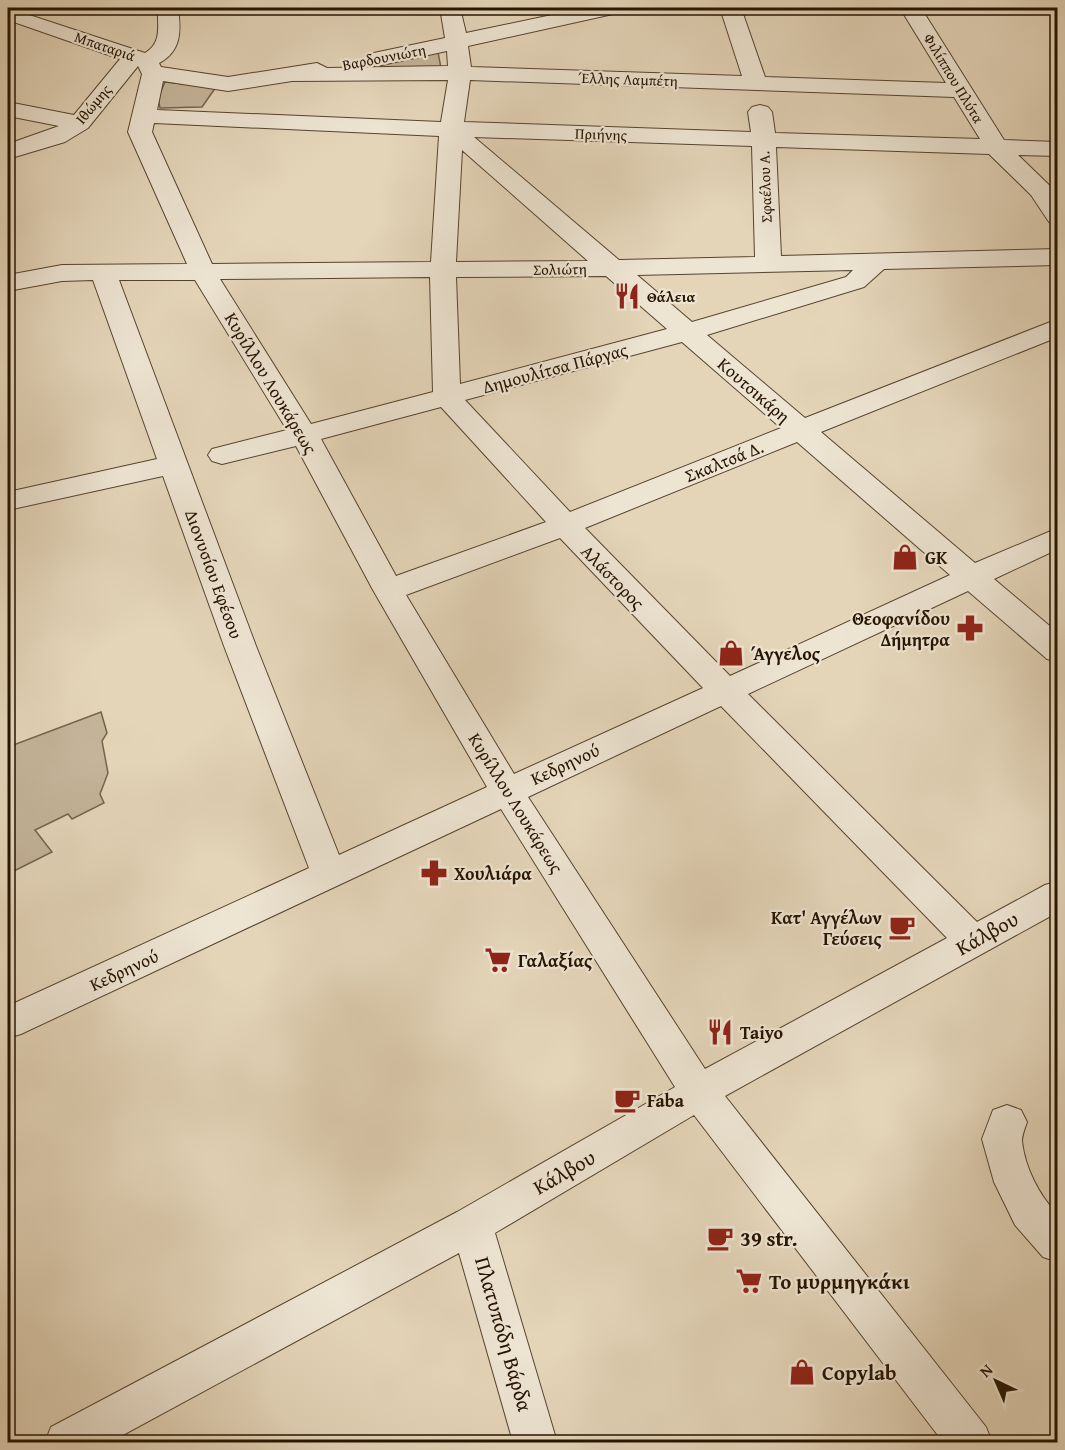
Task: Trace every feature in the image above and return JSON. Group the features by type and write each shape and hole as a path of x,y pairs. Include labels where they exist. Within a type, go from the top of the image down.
{"street":[{"name":"Ιθώμης","path":"8,152 62,134 80,123 123,66 145,64 163,53 169,42 168,8"},
{"path":"447,398 443,271 451,129 460,73 450,8"},
{"name":"Βαρδουνιώτη","path":"145,64 171,74 228,84 296,75 457,43 613,8"},
{"path":"731,8 756,83"},
{"name":"Φιλίππου Πλύτα","path":"911,8 997,148 1040,190 1058,217"},
{"name":"Μπαταριά","path":"8,13 145,64 144,116"},
{"name":"Έλλης Λαμπέτη","path":"296,75 460,73 960,90"},
{"path":"8,109 80,123"},
{"name":"Σφαέλου Α.","path":"760,111 764,139 768,263"},
{"name":"Πριήνης","path":"144,116 451,129 1058,149"},
{"name":"Κυρίλλου Λουκάρεως","path":"144,116 140,132 202,272 304,435 388,590 507,791 699,1092 970,1443"},
{"name":"Κουτσικάρη","path":"451,129 1058,651"},
{"name":"Σολιώτη","path":"8,283 62,273 443,271 1058,257"},
{"name":"Δημουλίτσα Πάργας","path":"222,455 447,398 687,332 855,282 878,261"},
{"name":"Διονυσίου Εφέσου","path":"103,273 173,465 329,874"},
{"name":"Σκαλτσά Δ.","path":"388,590 563,526 1058,327"},
{"name":"Αλάστορος","path":"447,398 563,526 973,941"},
{"path":"8,501 173,465"},
{"name":"Κεδρηνού","path":"8,1023 1058,537"},
{"name":"Κάλβου","path":"67,1443 472,1226 699,1092 1058,894"},
{"path":"1007,1122 1002,1139 1014,1182 1029,1212 1058,1244"},
{"name":"Πλατυπόδη Βάρδα","path":"472,1226 535,1443"}],"shaded area":[{"path":"438,52 441,68 356,67"},
{"path":"165,82 216,87 202,107 160,108 158,98"},
{"path":"101,712 107,733 102,741 108,773 100,794 104,803 72,819 68,814 35,830 52,852 8,874 8,747"}],"place":[{"name":"Θάλεια","path":"627,296"},
{"name":"GK","path":"905,557"},
{"name":"Θεοφανίδου Δήμητρα","path":"970,628"},
{"name":"Άγγελος","path":"731,653"},
{"name":"Χουλιάρα","path":"434,873"},
{"name":"Κατ' Αγγέλων Γεύσεις","path":"902,927"},
{"name":"Γαλαξίας","path":"498,960"},
{"name":"Taiyo","path":"720,1032"},
{"name":"Faba","path":"627,1100"},
{"name":"39 str.","path":"720,1238"},
{"name":"Το μυρμηγκάκι","path":"749,1281"},
{"name":"Copylab","path":"802,1372"}]}
